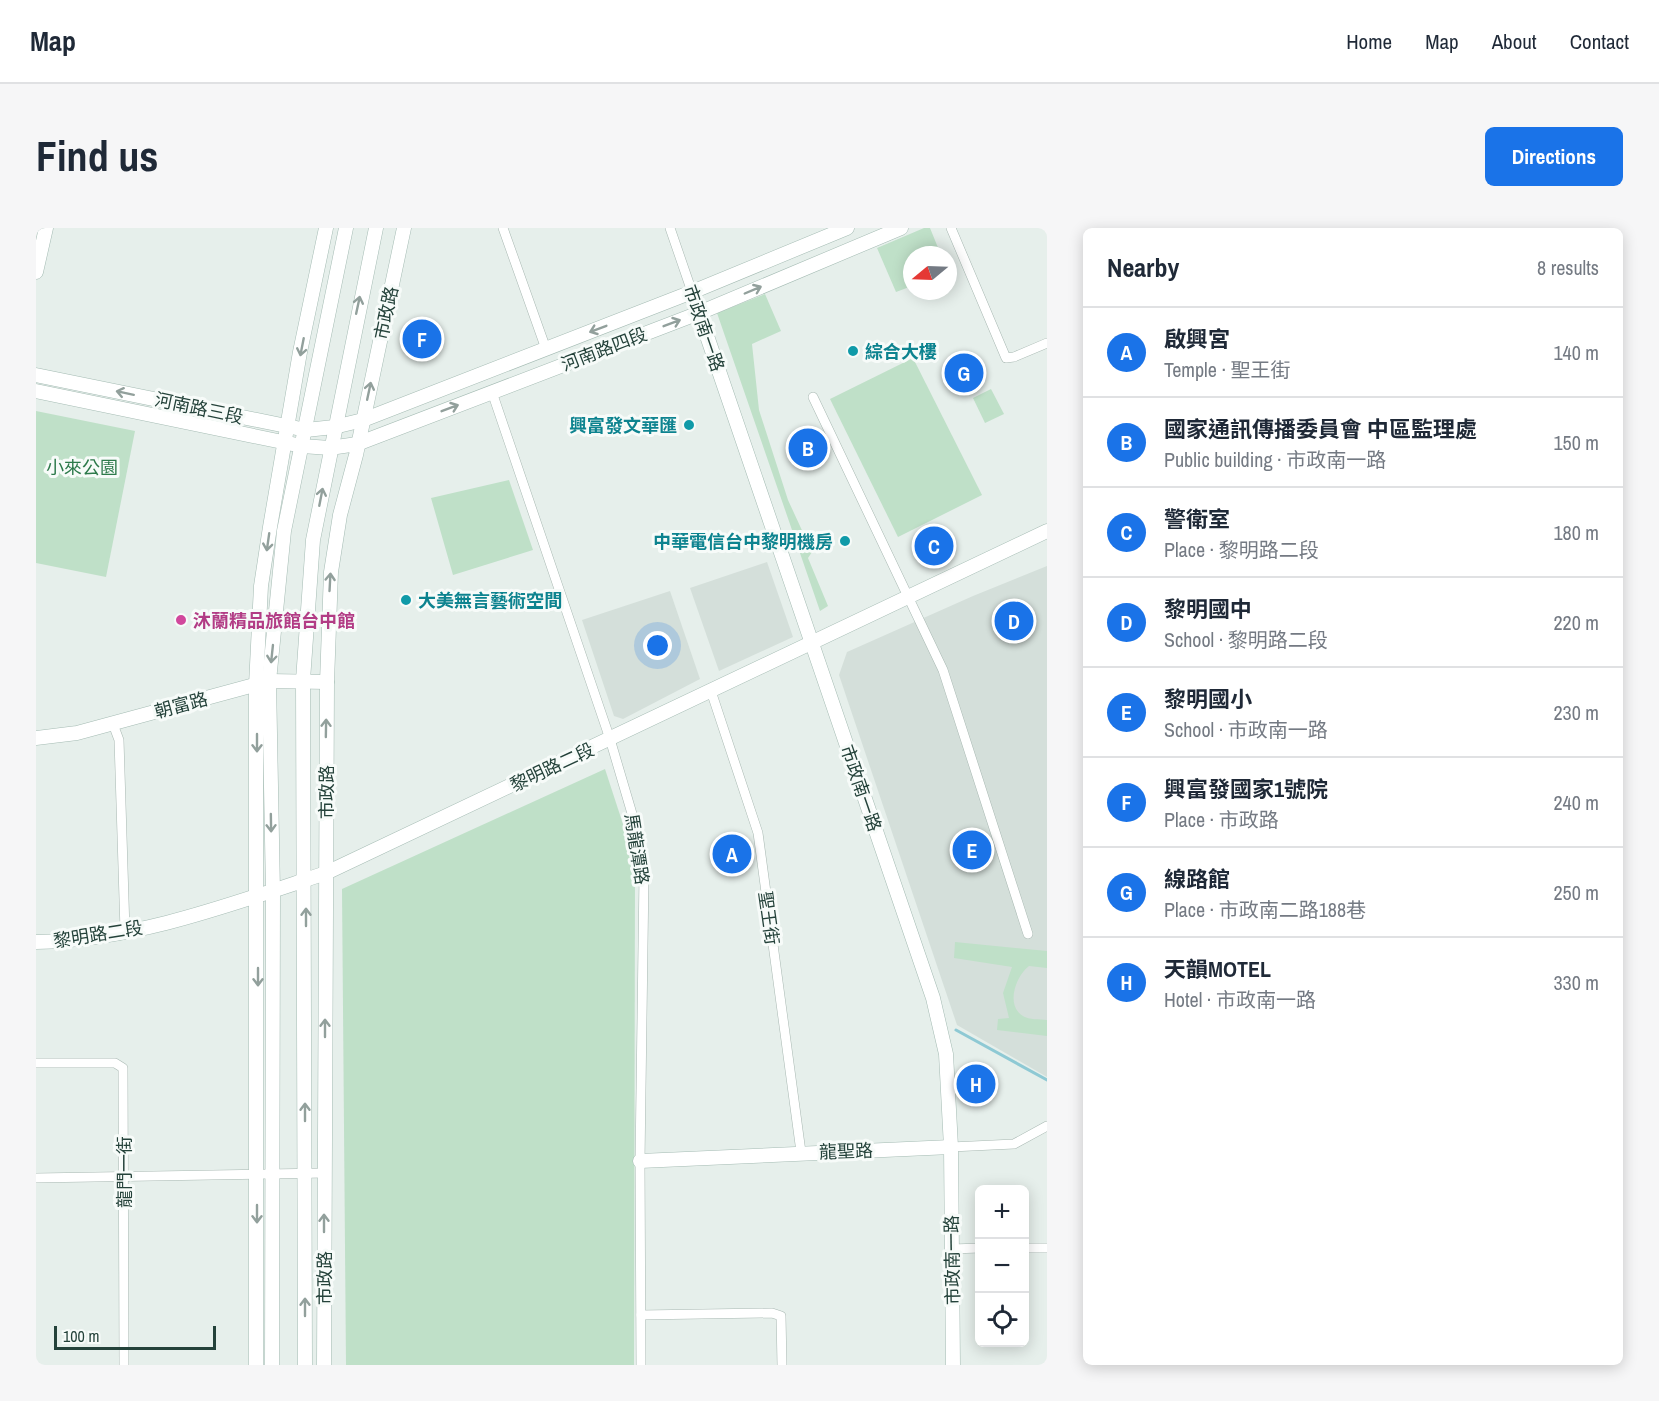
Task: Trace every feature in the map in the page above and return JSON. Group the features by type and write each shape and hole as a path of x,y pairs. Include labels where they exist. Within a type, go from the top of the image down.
{"street":[{"path":"36,272 46,228"},
{"path":"272,1365 273,892 263,683 261,586 287,426 326,228"},
{"path":"256,1365 258,897 263,683 284,531 346,228"},
{"name":"市政路","path":"305,1365 306,879 303,680 312,540 376,228"},
{"name":"市政路","path":"324,1365 327,682 331,572 340,515 356,455 405,228"},
{"path":"502,228 546,349"},
{"name":"市政南一路","path":"670,228 933,998 946,1054 951,1147 953,1365"},
{"name":"河南路四段","path":"363,420 692,292 847,228"},
{"name":"河南路四段","path":"302,446 330,448 357,444 699,313 901,228"},
{"path":"951,228 1005,358 1014,357 1047,343"},
{"name":"河南路三段","path":"36,375 306,430 334,428 363,420"},
{"name":"河南路三段","path":"36,391 302,446"},
{"name":"馬龍潭路","path":"492,392 610,739 638,834 644,875 640,1161 642,1365"},
{"path":"813,397 887,548 907,598 942,670 1028,934"},
{"name":"黎明路二段","path":"36,942 84,939 209,912 326,873 1047,531"},
{"name":"朝富路","path":"36,738 76,733 263,683 303,680 327,682"},
{"name":"聖王街","path":"711,691 758,833 801,1152"},
{"path":"113,724 119,740 125,931"},
{"name":"龍門一街","path":"36,1063 115,1063 123,1068 124,1365"},
{"name":"龍聖路","path":"640,1161 1014,1144 1047,1126"},
{"path":"36,1178 325,1173"},
{"path":"952,1249 975,1248"},
{"path":"1029,1248 1047,1248"},
{"path":"640,1315 772,1313 781,1316 783,1365"}],"shaded area":[{"path":"767,562 793,637 719,671 690,588"},
{"path":"1047,566 1047,1077 957,1025 839,675 847,652"},
{"path":"670,591 700,679 623,719 614,716 582,620"}],"green space":[{"path":"924,228 930,228 937,246 903,246 903,289 896,292 877,248"},
{"path":"765,294 781,331 752,344 759,410 788,500 812,552 808,558 828,606 820,611 717,313"},
{"path":"913,358 982,495 898,537 830,399"},
{"path":"991,389 1004,414 985,423 973,398"},
{"name":"小來公園","path":"36,411 135,431 106,577 36,563"},
{"path":"509,480 533,550 453,575 431,498"},
{"path":"605,769 635,861 634,1365 346,1365 342,889"},
{"path":"955,942 1047,951 1047,968 1029,966 1020,976 1014,991 1014,998 1018,1011 1023,1016 1047,1020 1047,1036 997,1030 998,1019 1009,1018 1003,993 1012,967 954,958"}],"waterway":[{"path":"956,1030 1047,1080"}],"place":[{"name":"興富發國家1號院","path":"422,339"},
{"name":"綜合大樓","path":"853,351"},
{"name":"線路館","path":"964,373"},
{"name":"興富發文華匯","path":"689,425"},
{"name":"國家通訊傳播委員會 中區監理處","path":"808,448"},
{"name":"中華電信台中黎明機房","path":"845,541"},
{"name":"警衛室","path":"934,546"},
{"name":"大美無言藝術空間","path":"406,600"},
{"name":"沐蘭精品旅館台中館","path":"181,620"},
{"name":"黎明國中","path":"1014,621"},
{"name":"黎明國小","path":"972,850"},
{"name":"啟興宮","path":"732,854"},
{"name":"天韻MOTEL","path":"976,1084"}]}
